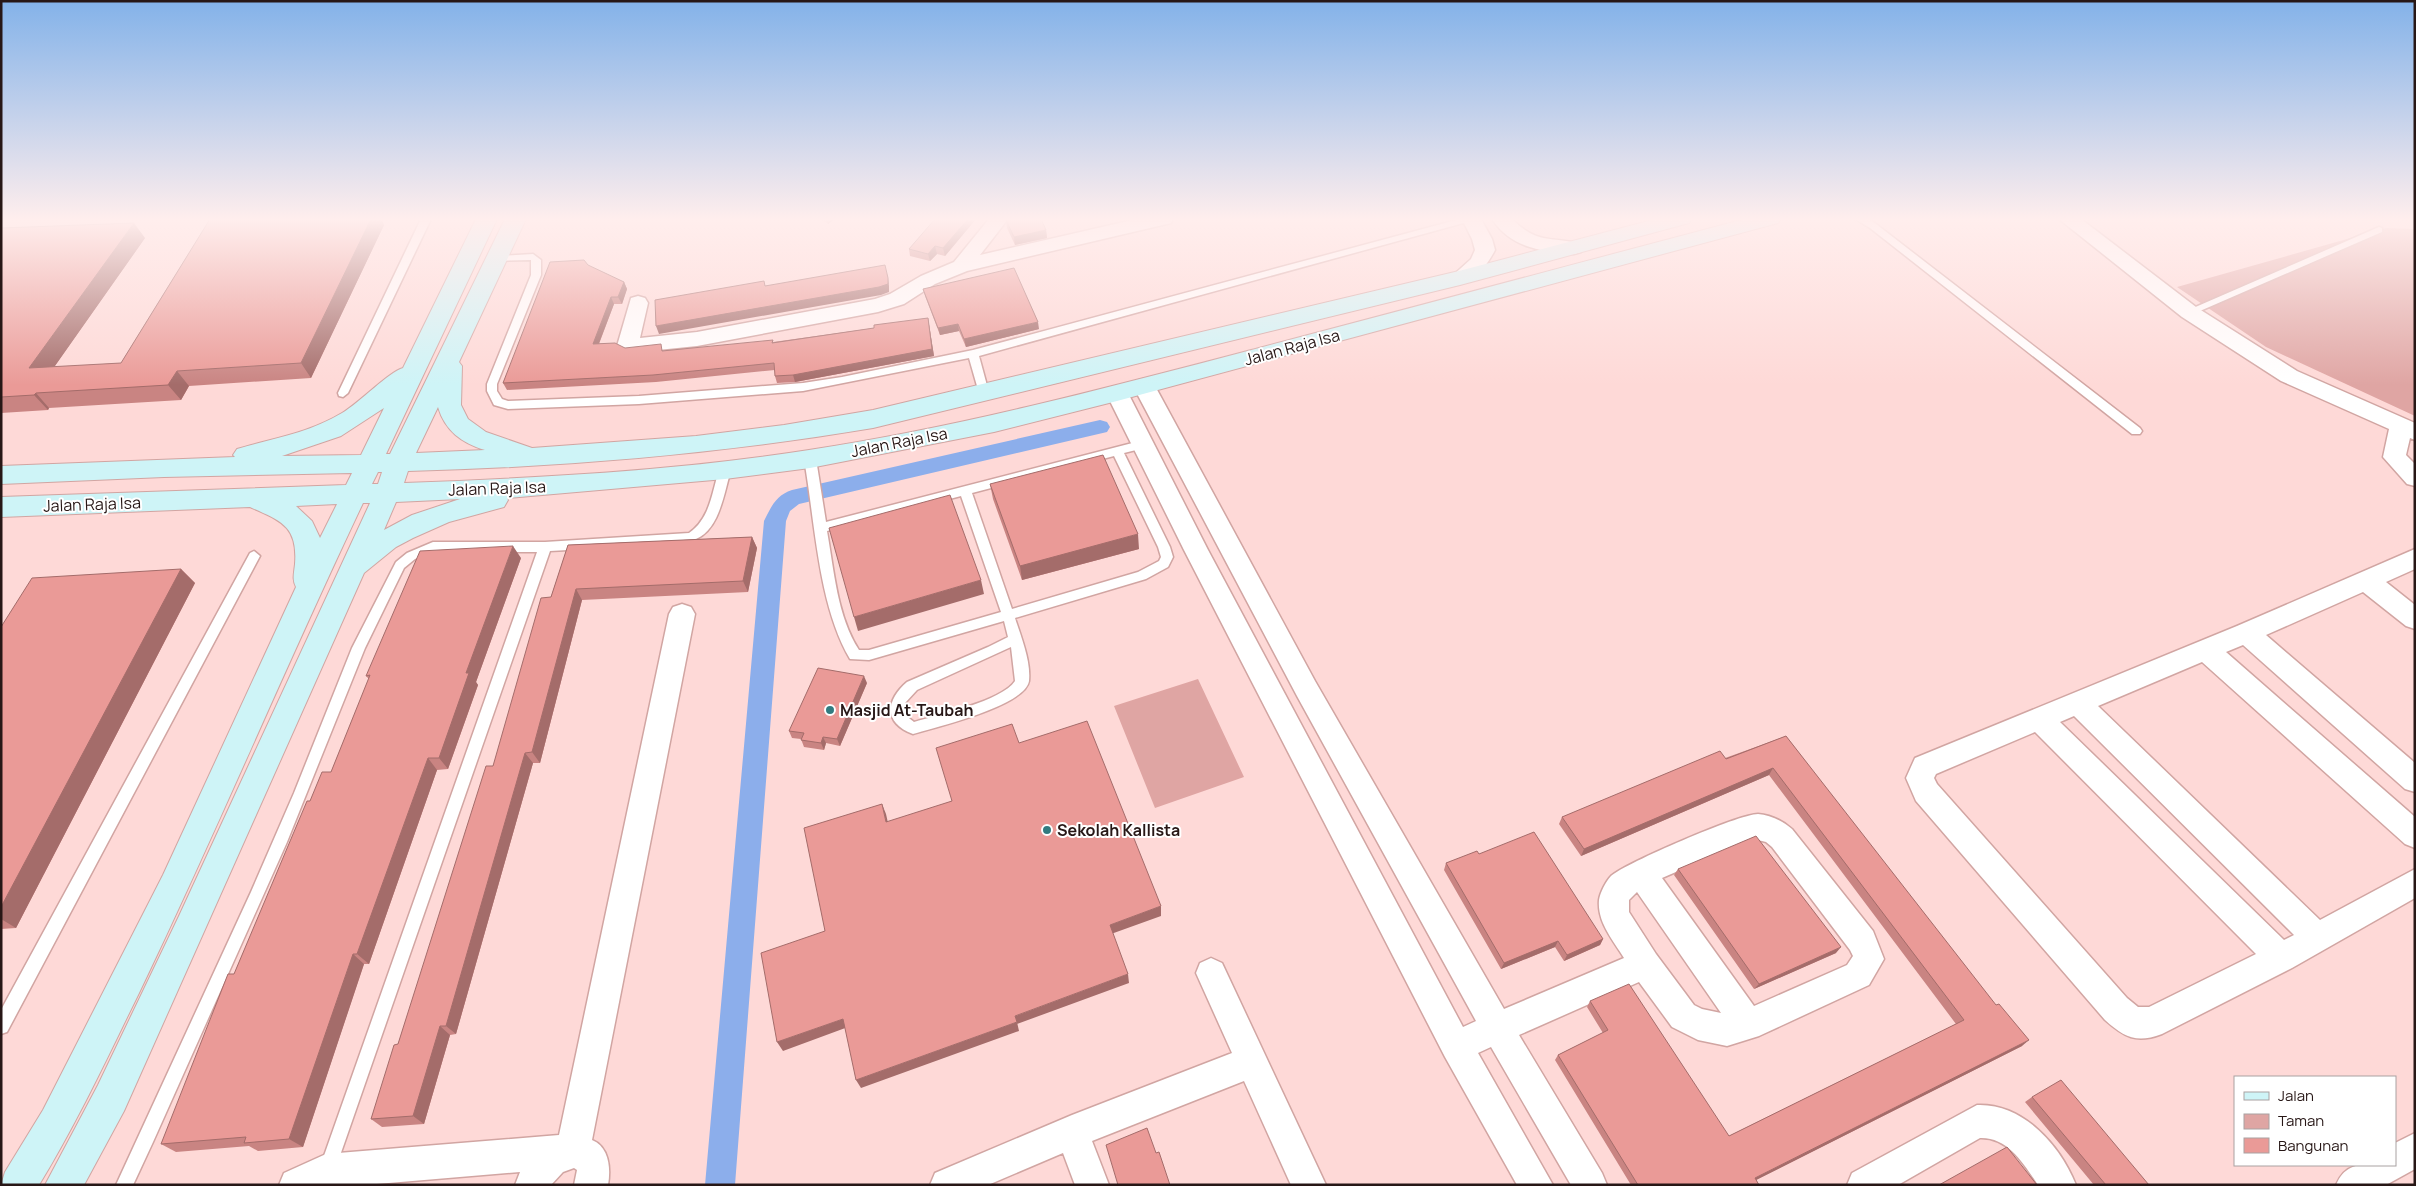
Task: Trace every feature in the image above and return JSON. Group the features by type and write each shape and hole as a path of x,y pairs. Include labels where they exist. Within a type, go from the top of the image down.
{"main road":[{"path":"18,1185 56,1123 174,886 303,601 460,274"},
{"path":"64,1185 111,1098 191,928 398,464 489,274"},
{"name":"Jalan Raja Isa","path":"1,475 162,468 368,465 541,459 709,445 817,430 872,420 1474,274"},
{"name":"Jalan Raja Isa","path":"1,507 542,487 725,470 810,458 994,423 1144,386 1567,274"},
{"path":"162,468 282,448 334,429 375,405 422,354"},
{"path":"450,357 449,405 459,426 486,441 541,459"},
{"path":"346,579 376,547 396,535 444,514 542,487"},
{"path":"247,498 285,510 293,515 301,526 309,542 310,561 303,601"}],"street":[{"path":"638,303 628,346 715,336 884,303 897,299 928,280 941,274"},
{"path":"1460,278 1464,274"},
{"path":"2140,274 2189,312 2289,376 2408,429 2394,457 2415,478"},
{"path":"1144,386 1226,542 1496,1028 1590,1185"},
{"path":"1117,393 1196,550 1456,1046 1536,1185"},
{"path":"1196,550 1226,542"},
{"path":"2415,558 2246,633 1925,766 1920,778 1926,792 2116,1009 2132,1023 2151,1023 2281,958 2415,882"},
{"path":"2366,580 2415,619"},
{"path":"567,1151 682,614"},
{"path":"2246,633 2415,780"},
{"path":"2205,649 2415,834"},
{"path":"2078,703 2318,938"},
{"path":"2039,719 2281,958"},
{"path":"1758,827 1774,831 1782,838 1862,941 1869,959 1858,975 1748,1025 1726,1030 1698,1024 1683,1016 1645,964 1614,915 1612,906 1620,887 1641,873 1742,830 1758,827"},
{"path":"1641,873 1748,1025"},
{"path":"1456,1046 1645,964"},
{"path":"1211,973 1309,1185"},
{"path":"947,1185 1072,1132 1251,1062"},
{"path":"1864,1185 1977,1122 1988,1120 1999,1121 2017,1132 2059,1185"},
{"path":"1072,1132 1092,1185"},
{"path":"2396,1160 2415,1150"},
{"path":"532,1185 537,1173 547,1160 567,1151"},
{"path":"296,1185 324,1178 567,1151 583,1153 591,1160 594,1170 592,1185"},
{"path":"2353,1185 2386,1166"}],"lane":[{"path":"343,394 400,274"},
{"path":"536,274 492,384 492,391 498,402 508,405 639,400 803,387 973,354 1270,274"},
{"path":"1935,274 2136,431"},
{"path":"2189,312 2276,274"},
{"path":"973,354 984,393"},
{"path":"821,528 1144,444"},
{"path":"810,458 821,528 845,641 855,655 879,653 1142,576 1164,564 1166,557 1164,547 1117,451"},
{"path":"124,1185 180,1068 301,792 361,640 400,565 411,556 433,547 545,547 677,539 692,536 701,530 710,517 725,470"},
{"path":"965,490 1008,614 1015,639 1023,672 1022,682 1016,691 991,704 913,728 898,718 896,711 902,694 912,686 993,651 1015,639"},
{"path":"324,1178 545,547"},
{"path":"1,1026 254,556"}],"green space":[{"path":"2222,274 2415,274 2415,416 2266,347 2177,287"},
{"path":"1198,679 1244,777 1155,808 1114,706"}],"building":[{"path":"1,274 97,274 29,368 121,363 176,274 344,274 301,363 177,371 168,385 1,397"},
{"path":"545,274 608,274 624,282 618,297 611,297 593,344 615,343 625,348 661,344 662,351 773,340 772,343 874,328 874,325 928,318 932,349 793,375 775,376 774,363 653,375 503,383"},
{"path":"832,274 887,274 888,278 888,284 879,287 656,326 655,300 764,281 765,286"},
{"path":"986,274 1017,274 1038,322 964,339 958,324 938,328 923,289"},
{"path":"1103,455 1138,534 1020,566 990,484"},
{"path":"950,495 981,580 854,617 829,528"},
{"path":"752,537 743,581 576,589 532,752 525,753 446,1026 440,1026 413,1116 371,1119 394,1045 398,1044 486,766 493,766 541,598 551,597 568,545"},
{"path":"513,546 466,673 469,673 439,758 428,758 357,954 353,954 289,1139 244,1143 246,1137 161,1144 228,974 234,974 307,801 310,801 322,772 331,772 370,675 366,676 420,551"},
{"path":"181,569 1,907 1,627 32,578"},
{"name":"Masjid At-Taubah","path":"818,668 864,676 837,739 823,737 821,743 801,740 804,733 789,731"},
{"path":"1087,721 1161,906 1110,925 1128,974 1015,1016 1017,1022 856,1080 843,1019 777,1042 761,953 825,931 804,828 882,804 886,822 952,801 936,748 1012,724 1019,743"},
{"path":"1786,736 1996,1005 1999,1004 2029,1040 1755,1178 1759,1185 1638,1185 1558,1055 1608,1030 1590,1001 1629,984 1729,1136 1964,1020 1773,768 1584,849 1562,817 1720,751 1726,759"},
{"path":"1534,832 1603,939 1567,955 1558,941 1504,963 1446,863 1477,851 1479,854"},
{"path":"1756,836 1841,947 1759,984 1678,869"},
{"path":"2061,1080 2149,1185 2106,1185 2032,1097"},
{"path":"1147,1128 1156,1153 1159,1152 1170,1185 1118,1185 1106,1145"},
{"path":"2007,1147 2037,1185 1939,1185"}],"waterway":[{"path":"720,1185 775,521 782,506 792,498 1100,427"}],"place":[{"name":"Masjid At-Taubah","path":"830,710"},
{"name":"Sekolah Kallista","path":"1047,830"}]}
